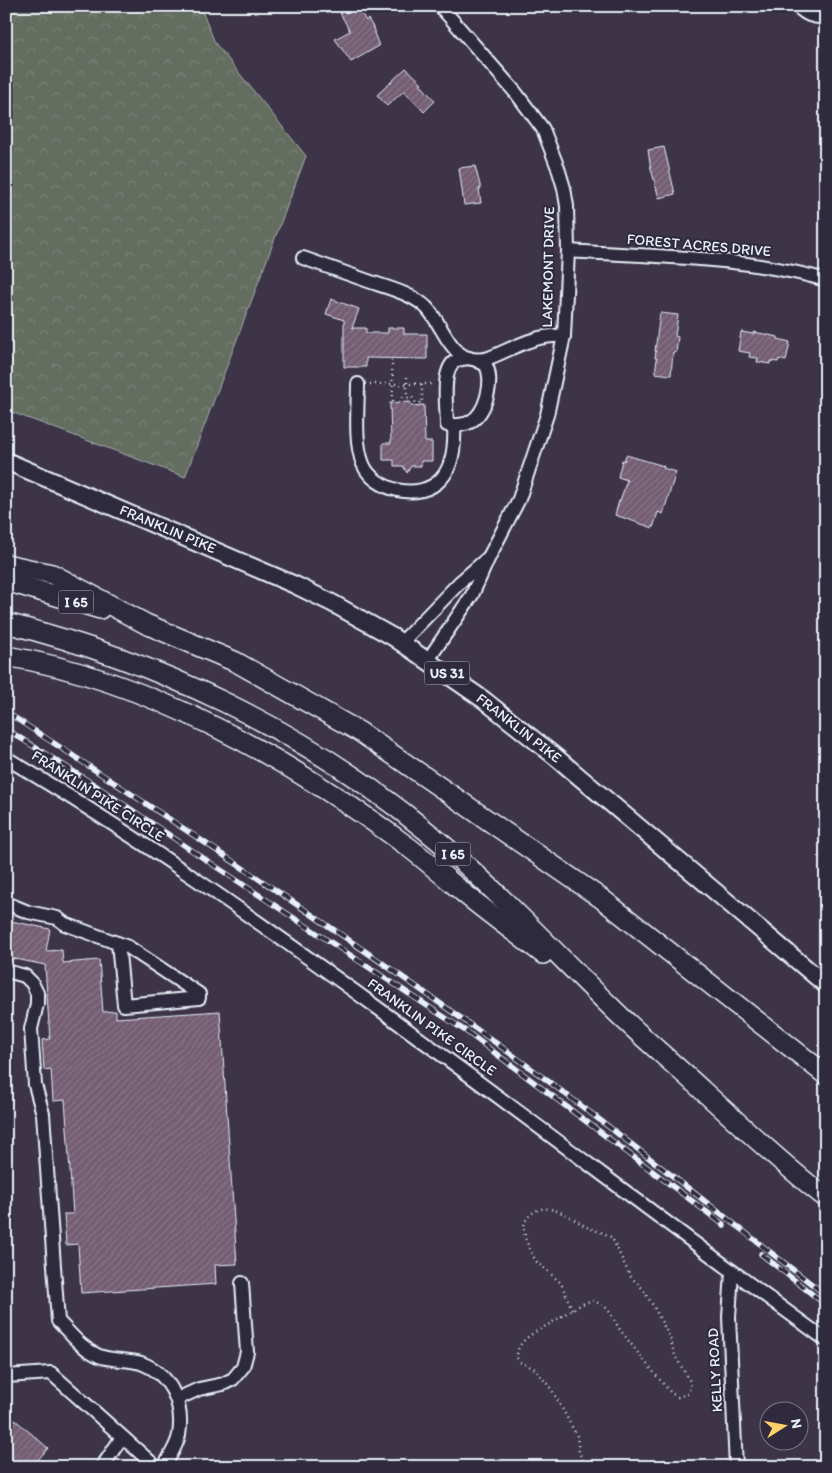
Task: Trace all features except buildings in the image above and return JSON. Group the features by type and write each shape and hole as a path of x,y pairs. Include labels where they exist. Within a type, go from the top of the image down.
{"highway":[{"path":"6,564 52,574 146,624"},
{"name":"I 65","path":"6,581 146,624 236,662 360,732 602,899 826,1075"},
{"name":"I 65","path":"6,623 86,645 172,678 250,715 330,762 388,801 442,844 511,908 611,1007 783,1164 826,1198"},
{"path":"6,656 60,667 126,689 208,724 270,756 346,803 394,837 611,1007"}],"main road":[{"name":"FRANKLIN PIKE","path":"6,461 295,585 332,603 428,660 484,700 550,752 826,986"}],"street":[{"name":"LAKEMONT DRIVE","path":"428,660 472,595 519,499 534,458 547,415 564,336 568,251 567,206 564,188 543,129 516,93 440,6"},
{"path":"797,6 811,17 826,17"},
{"name":"FOREST ACRES DRIVE","path":"568,251 734,261 783,269 826,280"},
{"path":"303,258 413,298 431,313 451,346 486,365 489,382"},
{"path":"500,354 493,366 485,402 476,417 467,424 447,425 446,384 450,366 459,360 489,358 538,337 564,336"},
{"path":"358,384 358,443 361,459 370,475 387,487 395,490 416,490 426,488 441,479 454,448 454,425"},
{"name":"LAKEMONT DRIVE","path":"401,643 455,587 489,557"},
{"name":"FRANKLIN PIKE CIRCLE","path":"6,758 97,813 261,923 443,1055 732,1272 826,1340"},
{"path":"6,903 28,912 57,918 65,924 118,943 128,947 199,994 199,998 124,1005 118,943"},
{"path":"6,971 25,976 32,983 37,993 37,1004 31,1030 35,1085 43,1114 58,1321 79,1343 98,1355 113,1360 136,1362 150,1367 165,1380 177,1399 180,1414 179,1436 164,1467"},
{"name":"KELLY ROAD","path":"732,1272 729,1317 736,1467"},
{"path":"177,1399 199,1389 223,1384 233,1379 243,1367 247,1352 242,1283"},
{"path":"6,1376 52,1373 156,1467"},
{"path":"102,1467 122,1437"}],"path":[{"path":"392,360 393,403 399,403 403,398 412,397 416,403 422,403 422,384"},
{"path":"407,377 407,398"},
{"path":"358,384 446,384"},
{"path":"572,1309 561,1283 538,1262 525,1238 524,1223 536,1211 548,1209 559,1211 588,1228 607,1234 612,1238 630,1276 642,1288 666,1330 675,1356 689,1379 691,1386 689,1391 682,1397 671,1393 619,1329 604,1306 592,1301 572,1309 526,1339 517,1350 516,1355 520,1362 535,1369 552,1390 577,1436 579,1452 586,1467"}],"green space":[{"path":"6,6 200,6 215,43 306,156 185,477 6,410"}],"railway":[{"path":"6,712 240,866 472,1026 606,1125 826,1295"},
{"path":"6,729 95,785 467,1032 724,1225"},
{"path":"761,1254 826,1305"}]}
